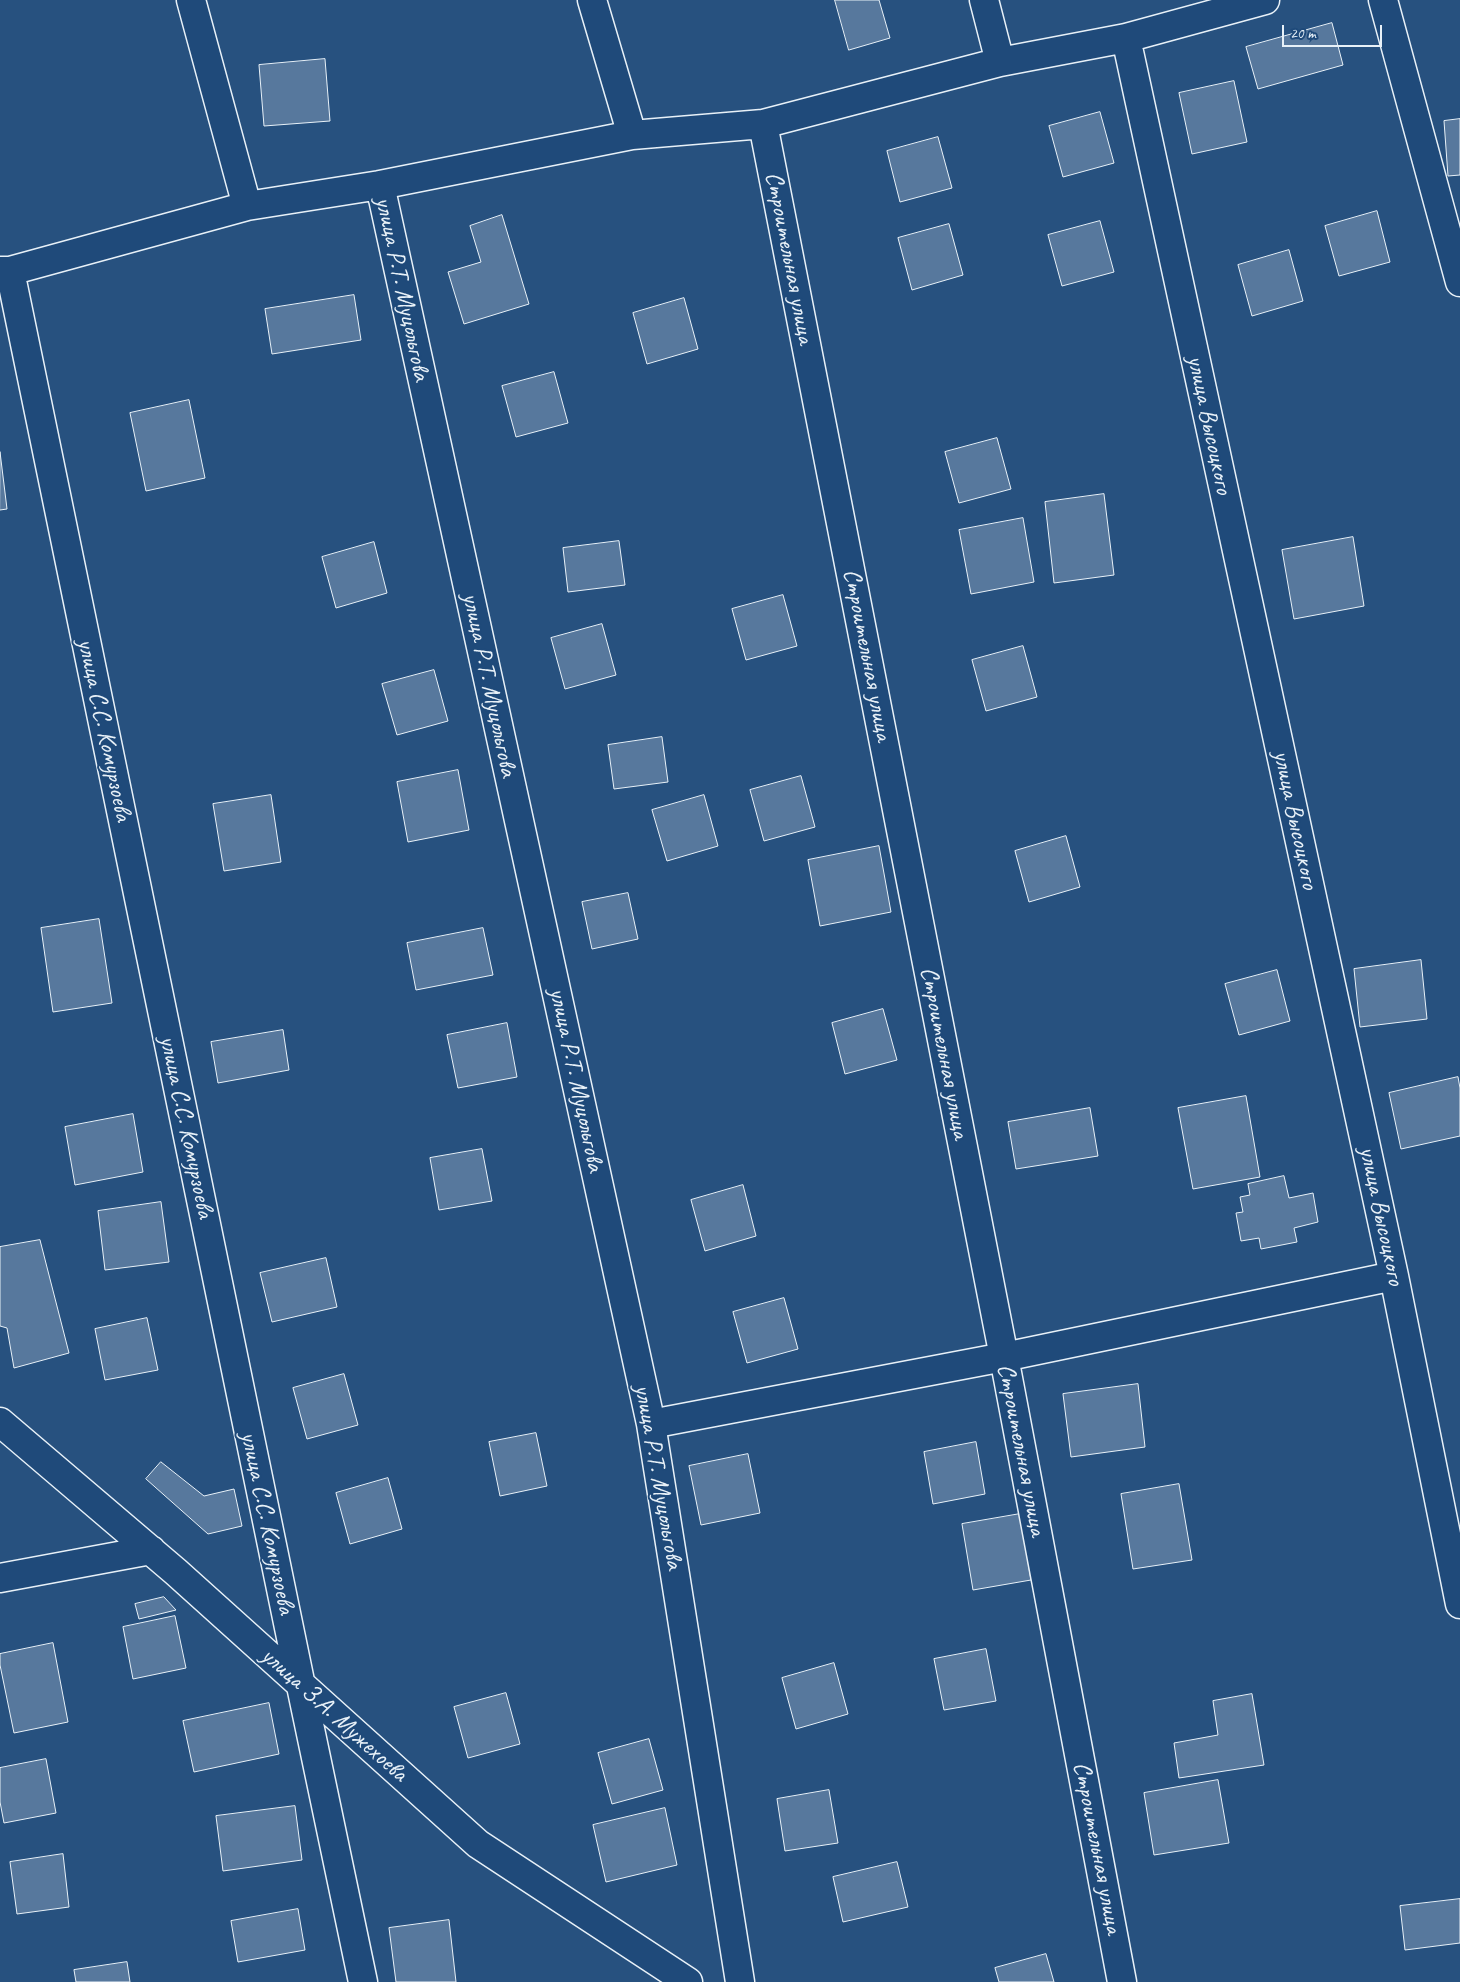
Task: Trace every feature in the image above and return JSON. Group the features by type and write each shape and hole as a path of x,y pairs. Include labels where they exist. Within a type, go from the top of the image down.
{"street":[{"path":"191,0 247,206"},
{"path":"592,0 632,134"},
{"path":"984,0 1000,62"},
{"path":"5,271 247,206 380,185 632,134 763,124 1000,62 1126,38 1265,0"},
{"path":"1383,0 1460,282"},
{"name":"улица Высоцкого","path":"1126,38 1394,1276 1460,1604"},
{"name":"Строительная улица","path":"763,124 1004,1358 1122,1982"},
{"name":"улица Р.Т. Муцольгова","path":"380,185 651,1424 740,1982"},
{"name":"улица С.С. Комурзоева","path":"5,271 363,1982"},
{"path":"651,1424 1004,1358 1394,1276"},
{"name":"улица З.А. Мужехоева","path":"0,1422 151,1550 300,1686 478,1844 688,1982"},
{"path":"0,1578 151,1550"}],"building":[{"path":"835,0 879,0 890,38 849,50"},
{"path":"1332,23 1343,65 1258,89 1246,47"},
{"path":"325,59 330,121 264,126 259,65"},
{"path":"1234,81 1247,142 1192,154 1179,93"},
{"path":"1100,112 1114,163 1063,177 1049,126"},
{"path":"1460,119 1460,175 1448,176 1444,121"},
{"path":"938,137 952,188 900,202 887,151"},
{"path":"1377,211 1390,262 1339,276 1325,226"},
{"path":"502,215 529,304 464,324 448,272 481,262 470,226"},
{"path":"1100,221 1114,272 1062,286 1048,235"},
{"path":"949,224 963,275 912,290 898,238"},
{"path":"1289,250 1303,301 1252,316 1238,265"},
{"path":"354,295 361,340 272,354 265,309"},
{"path":"684,298 698,349 647,364 633,313"},
{"path":"554,372 568,423 516,437 502,386"},
{"path":"189,400 205,478 146,491 130,413"},
{"path":"997,438 1011,489 959,503 945,452"},
{"path":"0,452 7,509 0,510"},
{"path":"1104,494 1114,575 1054,583 1045,502"},
{"path":"1023,518 1034,582 971,594 959,530"},
{"path":"1353,537 1364,606 1294,619 1282,550"},
{"path":"619,541 625,585 568,592 563,548"},
{"path":"374,542 387,593 336,608 322,557"},
{"path":"783,595 797,646 746,660 732,609"},
{"path":"602,624 616,675 565,689 551,638"},
{"path":"1023,646 1037,697 986,711 972,660"},
{"path":"434,670 448,721 397,735 382,684"},
{"path":"662,737 668,782 614,789 608,745"},
{"path":"458,770 469,830 408,842 397,782"},
{"path":"801,776 815,827 764,841 750,790"},
{"path":"271,795 281,862 224,871 213,804"},
{"path":"704,795 718,846 667,861 652,810"},
{"path":"1066,836 1080,887 1029,902 1015,851"},
{"path":"879,846 891,912 820,926 808,860"},
{"path":"628,893 638,939 592,949 582,902"},
{"path":"99,919 112,1003 53,1012 41,928"},
{"path":"483,928 493,975 416,990 407,943"},
{"path":"1421,960 1427,1019 1360,1027 1354,969"},
{"path":"1277,970 1290,1021 1239,1035 1225,984"},
{"path":"883,1009 897,1060 845,1074 832,1023"},
{"path":"507,1023 517,1077 458,1088 447,1035"},
{"path":"283,1030 289,1070 218,1083 211,1042"},
{"path":"1458,1077 1460,1088 1460,1136 1401,1149 1389,1093"},
{"path":"1246,1096 1260,1177 1193,1189 1178,1108"},
{"path":"1090,1108 1098,1156 1016,1169 1008,1122"},
{"path":"133,1114 143,1172 75,1185 65,1127"},
{"path":"482,1149 492,1201 439,1210 430,1158"},
{"path":"1284,1176 1289,1198 1313,1193 1318,1222 1294,1228 1297,1242 1261,1249 1259,1238 1241,1241 1236,1213 1243,1212 1240,1197 1250,1195 1248,1184"},
{"path":"743,1185 756,1236 705,1251 691,1200"},
{"path":"161,1202 169,1262 105,1270 98,1211"},
{"path":"40,1240 69,1353 14,1368 7,1328 0,1326 0,1247"},
{"path":"326,1258 337,1307 272,1322 260,1273"},
{"path":"784,1298 798,1349 747,1363 733,1312"},
{"path":"147,1318 158,1370 105,1380 95,1329"},
{"path":"344,1374 358,1425 307,1439 293,1388"},
{"path":"1138,1384 1145,1447 1071,1457 1063,1394"},
{"path":"536,1433 547,1486 500,1496 489,1442"},
{"path":"976,1442 985,1494 933,1504 924,1452"},
{"path":"748,1454 760,1513 701,1525 689,1466"},
{"path":"161,1462 204,1496 234,1489 242,1526 208,1534 146,1479"},
{"path":"388,1478 402,1529 350,1544 336,1493"},
{"path":"1179,1484 1192,1560 1133,1569 1121,1494"},
{"path":"1020,1514 1031,1580 973,1590 962,1524"},
{"path":"164,1597 176,1610 139,1619 135,1604"},
{"path":"175,1616 186,1668 133,1679 123,1627"},
{"path":"53,1643 68,1722 14,1733 0,1665 0,1654"},
{"path":"986,1649 996,1701 944,1710 934,1659"},
{"path":"834,1663 848,1714 796,1729 782,1678"},
{"path":"506,1693 520,1744 468,1758 454,1707"},
{"path":"1252,1694 1264,1765 1179,1778 1174,1743 1218,1735 1213,1701"},
{"path":"269,1703 279,1754 194,1772 183,1721"},
{"path":"649,1739 663,1790 612,1804 598,1753"},
{"path":"46,1759 56,1813 4,1823 0,1802 0,1768"},
{"path":"1218,1780 1229,1843 1154,1855 1144,1793"},
{"path":"829,1790 838,1843 785,1851 777,1799"},
{"path":"295,1806 302,1860 223,1871 216,1816"},
{"path":"665,1808 677,1865 606,1882 593,1825"},
{"path":"63,1854 69,1907 17,1914 10,1862"},
{"path":"897,1862 908,1907 843,1922 833,1877"},
{"path":"1460,1899 1460,1943 1405,1950 1400,1906"},
{"path":"298,1909 305,1950 238,1962 231,1921"},
{"path":"449,1920 456,1982 396,1982 389,1928"},
{"path":"1046,1954 1054,1982 999,1982 995,1968"},
{"path":"127,1962 130,1982 76,1982 74,1970"}]}
